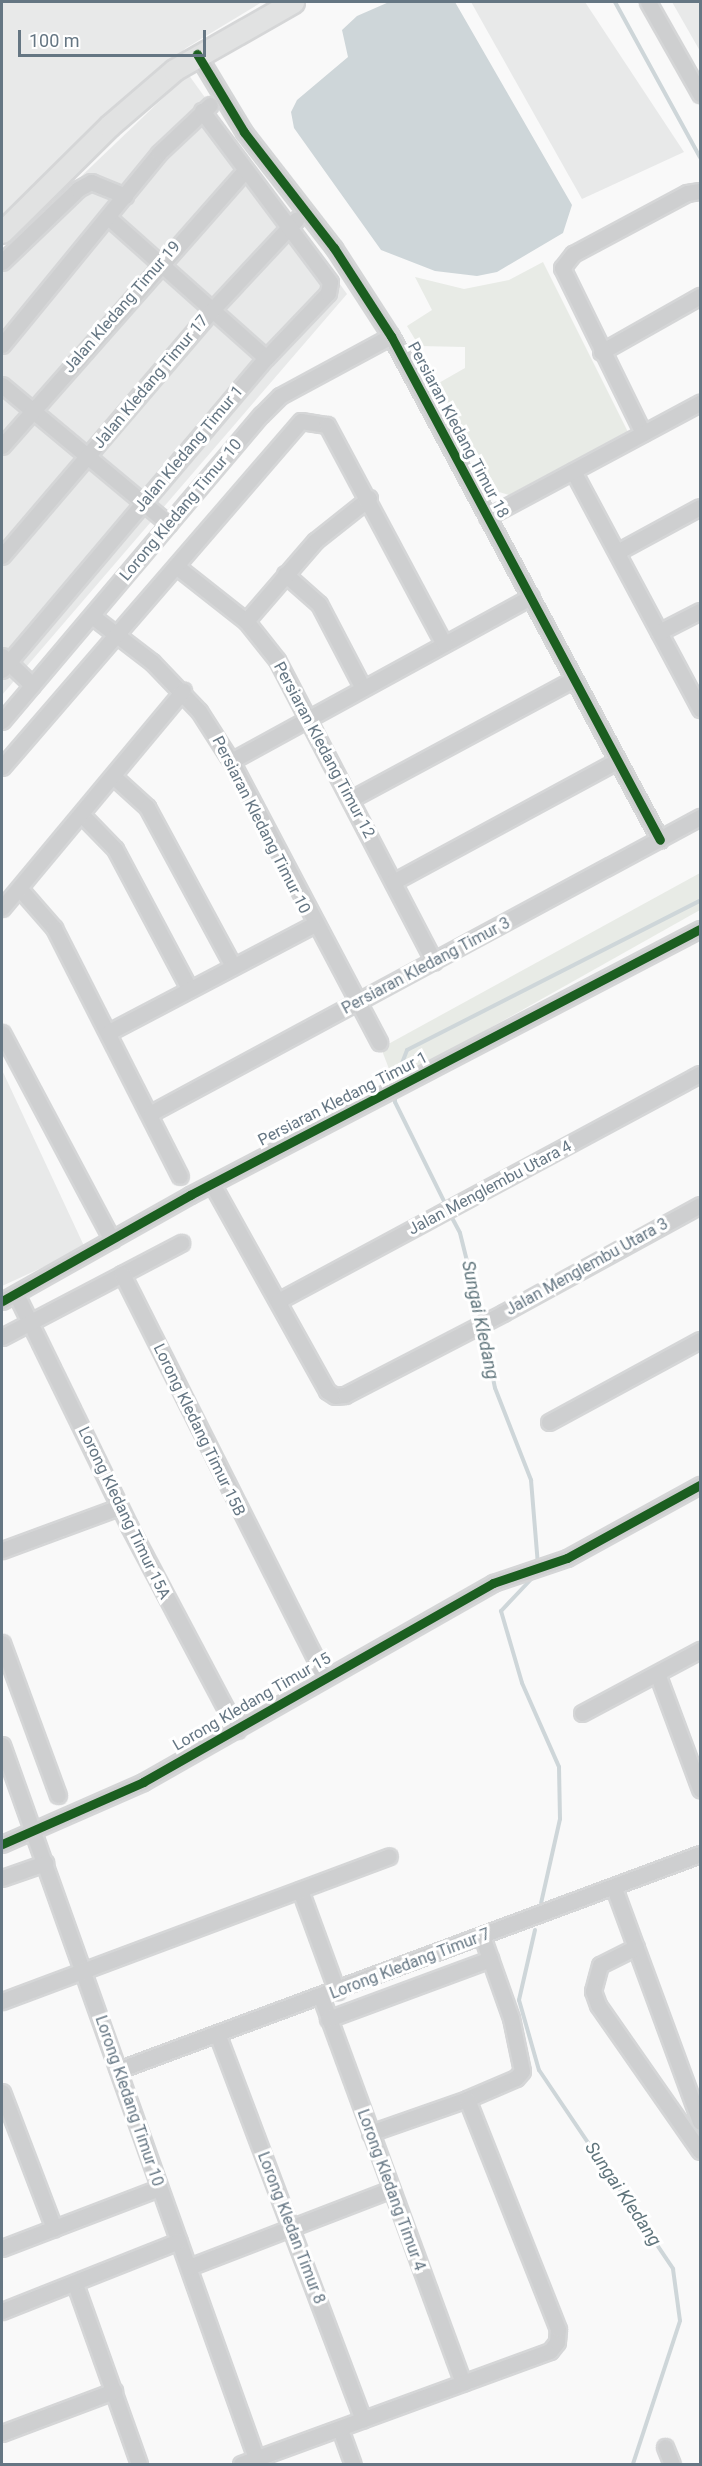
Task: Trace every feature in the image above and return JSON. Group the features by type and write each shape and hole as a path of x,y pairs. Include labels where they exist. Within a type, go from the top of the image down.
{"street":[{"path":"2,232 109,126 197,54 293,2"},
{"path":"648,2 700,94"},
{"name":"Persiaran Kledang Timur 18","path":"197,54 220,98 354,276 391,336 660,840"},
{"path":"2,345 125,196 202,111 220,98"},
{"name":"Jalan Kledang Timur 1","path":"4,662 267,358 328,293 330,282 202,111"},
{"name":"Jalan Kledang Timur 19","path":"2,446 159,263 244,170"},
{"path":"2,262 78,189 92,182 125,196"},
{"path":"643,433 564,278 566,260 694,192"},
{"name":"Jalan Kledang Timur 17","path":"2,556 211,310 305,212"},
{"path":"109,218 267,358"},
{"path":"601,352 700,296"},
{"name":"Lorong Kledang Timur 10","path":"2,721 280,396 391,336"},
{"path":"2,385 169,524"},
{"path":"487,517 700,403"},
{"name":"Lorong Kledang Timur 10","path":"2,767 176,567 292,426 311,420 327,425 369,498"},
{"path":"573,471 700,709"},
{"path":"246,621 315,541 369,498 444,644"},
{"path":"617,552 700,507"},
{"name":"Persiaran Kledang Timur 12","path":"176,567 246,621 272,654 309,718 434,962"},
{"path":"285,574 319,604 363,688"},
{"path":"231,761 531,597"},
{"path":"659,632 700,611"},
{"name":"Persiaran Kledang Timur 10","path":"92,616 117,634 183,692 231,761 313,925 379,1042"},
{"path":"4,662 32,685"},
{"path":"351,799 574,680"},
{"path":"2,908 183,692"},
{"path":"393,882 617,761"},
{"path":"114,777 147,807 232,964"},
{"path":"81,814 115,849 189,988"},
{"name":"Persiaran Kledang Timur 3","path":"151,1113 700,817"},
{"path":"20,889 54,928 151,1113 180,1176"},
{"path":"109,1032 232,964 313,925"},
{"name":"Persiaran Kledang Timur 1","path":"2,1301 212,1184 700,929"},
{"path":"2,1033 112,1240"},
{"name":"Jalan Menglembu Utara 4","path":"278,1301 444,1214 700,1074"},
{"path":"212,1184 278,1301"},
{"name":"Jalan Menglembu Utara 3","path":"278,1301 327,1391 345,1395 503,1313 700,1205"},
{"path":"2,1337 181,1243"},
{"name":"Lorong Kledang Timur 15B","path":"122,1274 325,1677"},
{"name":"Lorong Kledang Timur 15A","path":"16,1294 119,1507 237,1730"},
{"path":"549,1422 700,1340"},
{"name":"Lorong Kledang Timur 15","path":"2,1844 34,1832 143,1782 512,1573 548,1564 700,1485"},
{"path":"2,1551 119,1507"},
{"path":"2,1643 58,1795"},
{"path":"582,1713 658,1676 700,1650"},
{"path":"658,1676 700,1789"},
{"name":"Lorong Kledang Timur 10","path":"2,1745 256,2458"},
{"name":"Lorong Kledang Timur 7","path":"118,2070 218,2036 700,1854"},
{"path":"2,2001 389,1856"},
{"path":"2,1878 45,1863"},
{"path":"614,1888 700,2122"},
{"path":"300,1890 337,1991"},
{"path":"370,2133 467,2098 516,2078 522,2071 511,2018 482,1936"},
{"path":"636,1947 600,1965 594,1977 597,2006 700,2151"},
{"path":"328,2019 490,1959"},
{"name":"Lorong Kledang Timur 4","path":"321,1997 463,2383"},
{"name":"Lorong Kledan Timur 8","path":"218,2036 363,2420"},
{"path":"2,2092 7,2125 54,2228"},
{"path":"241,2464 550,2351 558,2329 467,2098"},
{"path":"2,2248 159,2188"},
{"path":"189,2267 391,2189"},
{"path":"2,2311 179,2241"},
{"path":"75,2284 140,2464"},
{"path":"2,2433 114,2391"},
{"path":"340,2429 353,2464"},
{"path":"665,2447 672,2464"}],"shaded area":[{"path":"2,2 262,2 186,48 2,216"},
{"path":"389,2 455,2 572,205 563,233 497,272 477,276 435,271 381,250 294,128 291,112 297,100 348,57 342,30 357,16"},
{"path":"471,2 585,2 684,152 582,199"},
{"path":"672,2 700,2 700,51"},
{"path":"188,74 347,294 2,695 2,252"},
{"path":"543,262 628,432 509,495 499,492 437,384 465,368 465,347 419,346 407,326 432,310 415,277 464,289 509,280"},
{"path":"700,873 700,910 394,1082 381,1048"},
{"path":"2,1070 85,1248 2,1286"}],"waterway":[{"name":"Sungai Kledang","path":"615,2 700,157"},
{"name":"Sungai Kledang","path":"394,1084 407,1050 700,901"},
{"name":"Sungai Kledang","path":"395,1092 395,1102 447,1207"},
{"name":"Sungai Kledang","path":"450,1214 460,1233 482,1321"},
{"name":"Sungai Kledang","path":"483,1328 495,1388 531,1480 538,1565"},
{"name":"Sungai Kledang","path":"536,1574 501,1611 522,1683 559,1767 560,1819 541,1903"},
{"name":"Sungai Kledang","path":"535,1930 519,2000 539,2070 673,2269 680,2321 633,2464"}],"cycle path":[{"path":"197,54 244,132 334,248 391,336 660,840"},
{"path":"2,1301 190,1195 700,929"},
{"path":"2,1844 143,1782 493,1583 567,1558 700,1485"}]}
